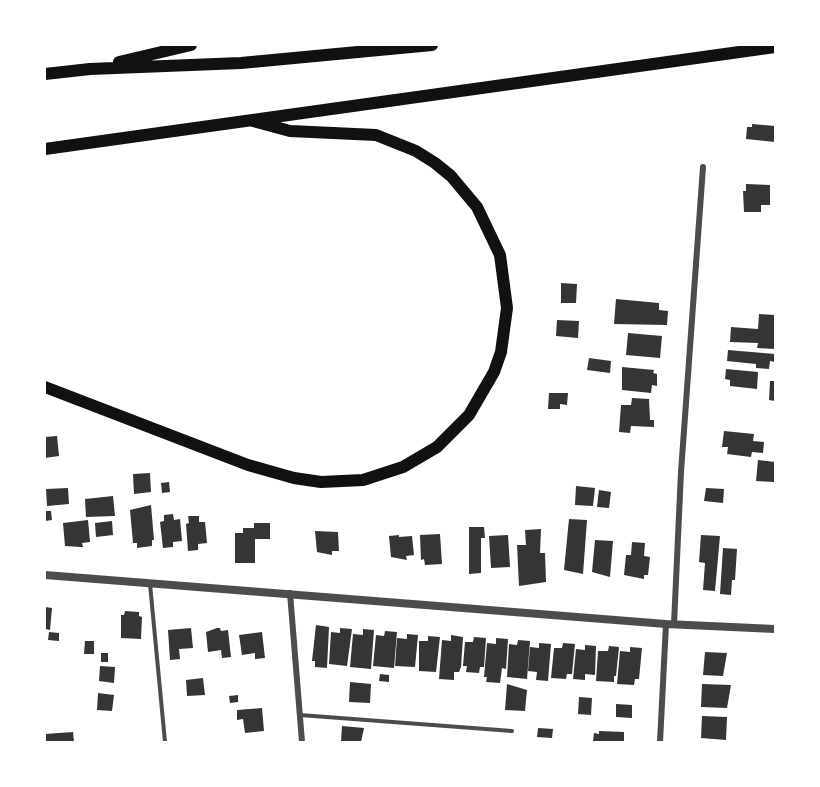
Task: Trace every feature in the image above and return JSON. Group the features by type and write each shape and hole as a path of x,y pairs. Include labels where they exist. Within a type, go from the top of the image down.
{"highway":[{"path":"90,69 191,45"},
{"path":"45,74 90,69 241,63 432,45"},
{"path":"45,149 253,121 368,102 775,47"},
{"path":"45,387 248,465 294,478 321,482 363,480 403,467 437,447 469,415 494,372 501,352 507,308 500,255 477,207 458,184 435,163 416,151 376,135 290,131 253,121"}],"street":[{"path":"660,742 703,167"},
{"path":"45,575 670,624 775,629"},
{"path":"290,593 302,742"}],"lane":[{"path":"150,583 165,742"},
{"path":"300,714 512,731"}],"building":[{"path":"752,124 775,126 775,142 746,139 747,127 752,127"},
{"path":"746,184 770,185 770,205 761,205 761,212 744,212 743,191 746,191"},
{"path":"561,283 577,284 576,303 561,303"},
{"path":"616,299 659,303 659,310 668,311 667,325 614,324"},
{"path":"759,314 775,315 775,349 757,348 758,343 730,342 731,327 758,329"},
{"path":"557,320 579,321 578,338 556,336"},
{"path":"628,333 662,336 660,358 626,355"},
{"path":"728,350 775,354 775,362 770,361 769,369 756,368 756,364 727,361"},
{"path":"589,358 611,361 610,373 587,370"},
{"path":"622,367 654,370 653,373 657,374 657,386 652,385 651,393 622,390"},
{"path":"726,369 758,372 757,389 730,386 730,380 725,379"},
{"path":"770,381 775,381 775,401 769,400"},
{"path":"549,393 568,393 567,405 560,404 560,409 548,409"},
{"path":"632,398 649,399 650,420 654,420 654,427 631,426 630,433 619,432 621,405 631,405"},
{"path":"724,431 754,434 753,441 764,442 763,453 752,452 751,457 727,454 728,447 722,447"},
{"path":"57,436 59,456 45,458 45,437"},
{"path":"758,460 775,462 774,482 756,481"},
{"path":"150,473 151,492 134,494 133,474"},
{"path":"169,482 170,492 162,493 161,483"},
{"path":"576,486 595,488 593,506 575,505"},
{"path":"68,488 69,504 47,506 46,489"},
{"path":"706,488 724,489 723,503 704,501"},
{"path":"599,490 611,492 609,508 597,507"},
{"path":"113,496 115,516 86,517 85,499"},
{"path":"151,505 154,540 152,540 152,546 137,548 137,543 133,543 130,510"},
{"path":"45,511 51,511 52,520 45,521"},
{"path":"173,514 174,520 180,519 182,541 173,542 173,547 163,548 160,522 164,521 164,515"},
{"path":"188,516 199,516 199,522 205,522 207,543 198,544 198,550 188,551 186,524 189,523"},
{"path":"569,519 587,520 583,574 564,570"},
{"path":"88,520 90,542 82,543 83,547 65,546 63,523"},
{"path":"112,521 113,535 96,537 95,523"},
{"path":"254,523 270,523 270,539 255,539 255,563 235,563 235,533 243,533 243,528 254,528"},
{"path":"469,527 484,527 485,538 481,538 481,573 469,574"},
{"path":"541,529 540,553 545,553 546,582 519,586 517,545 526,545 525,530"},
{"path":"315,531 338,532 339,551 332,551 332,555 317,552"},
{"path":"440,534 442,564 425,565 424,559 421,560 420,535"},
{"path":"399,535 399,537 412,536 414,555 406,556 407,560 391,557 389,536"},
{"path":"508,535 510,567 491,568 489,536"},
{"path":"701,535 720,536 715,591 703,590 705,563 699,562"},
{"path":"595,540 613,541 610,577 592,572"},
{"path":"632,542 645,543 644,556 650,557 648,575 644,575 644,579 624,575 626,555 631,555"},
{"path":"723,548 737,549 735,580 732,580 731,595 720,594"},
{"path":"45,607 52,608 50,630 45,629"},
{"path":"125,611 139,612 139,616 142,617 141,639 121,638 121,615 124,615"},
{"path":"316,625 329,627 327,668 315,667 315,661 312,661"},
{"path":"191,628 193,648 179,649 180,659 170,660 168,630"},
{"path":"217,628 221,631 228,630 231,657 222,658 221,650 208,652 206,632"},
{"path":"340,628 352,629 347,666 329,664 331,632 340,633"},
{"path":"363,629 374,630 371,669 350,667 353,634 363,635"},
{"path":"385,631 397,632 394,668 373,666 376,635 384,636"},
{"path":"49,632 59,633 59,641 48,640"},
{"path":"262,632 265,658 255,659 255,653 242,655 239,635"},
{"path":"407,634 418,635 415,667 395,666 397,638 407,639"},
{"path":"451,635 463,637 461,667 459,672 454,672 454,680 439,679 442,640 451,641"},
{"path":"428,636 440,637 436,672 419,671 419,641 428,641"},
{"path":"474,637 486,638 484,667 480,667 479,673 466,672 467,666 463,666 465,642 473,642"},
{"path":"496,638 508,639 506,669 502,668 500,683 486,682 487,677 484,677 487,643 496,644"},
{"path":"518,640 530,641 527,679 507,677 509,644 517,645"},
{"path":"85,641 94,641 94,654 84,654"},
{"path":"539,643 551,644 548,681 536,680 537,672 528,671 530,647 539,648"},
{"path":"563,643 575,644 572,674 567,674 566,679 551,678 554,648 562,648"},
{"path":"585,645 596,646 595,675 585,674 585,680 573,679 576,649 585,650"},
{"path":"609,646 619,647 614,682 596,681 598,651 608,651"},
{"path":"630,647 642,648 639,679 635,679 634,685 617,684 620,651 630,652"},
{"path":"705,652 727,653 723,676 703,675"},
{"path":"101,653 108,653 108,662 101,662"},
{"path":"100,666 115,667 114,683 99,681"},
{"path":"380,674 389,675 389,682 379,681"},
{"path":"203,678 205,695 187,696 186,680"},
{"path":"350,682 371,684 370,703 349,702"},
{"path":"507,684 527,690 525,711 505,710"},
{"path":"702,684 731,685 727,708 701,707"},
{"path":"98,693 114,695 112,711 97,710"},
{"path":"238,695 238,702 230,703 229,696"},
{"path":"579,697 592,698 591,715 578,714"},
{"path":"616,704 632,705 632,718 616,717"},
{"path":"262,708 264,731 245,733 243,719 237,720 237,710"},
{"path":"702,716 727,717 726,740 701,738"},
{"path":"342,726 364,728 361,742 341,742"},
{"path":"538,728 553,729 552,738 537,737"},
{"path":"599,731 624,732 624,742 593,742 594,733 599,734"},
{"path":"73,732 74,742 45,742 45,734"}]}
